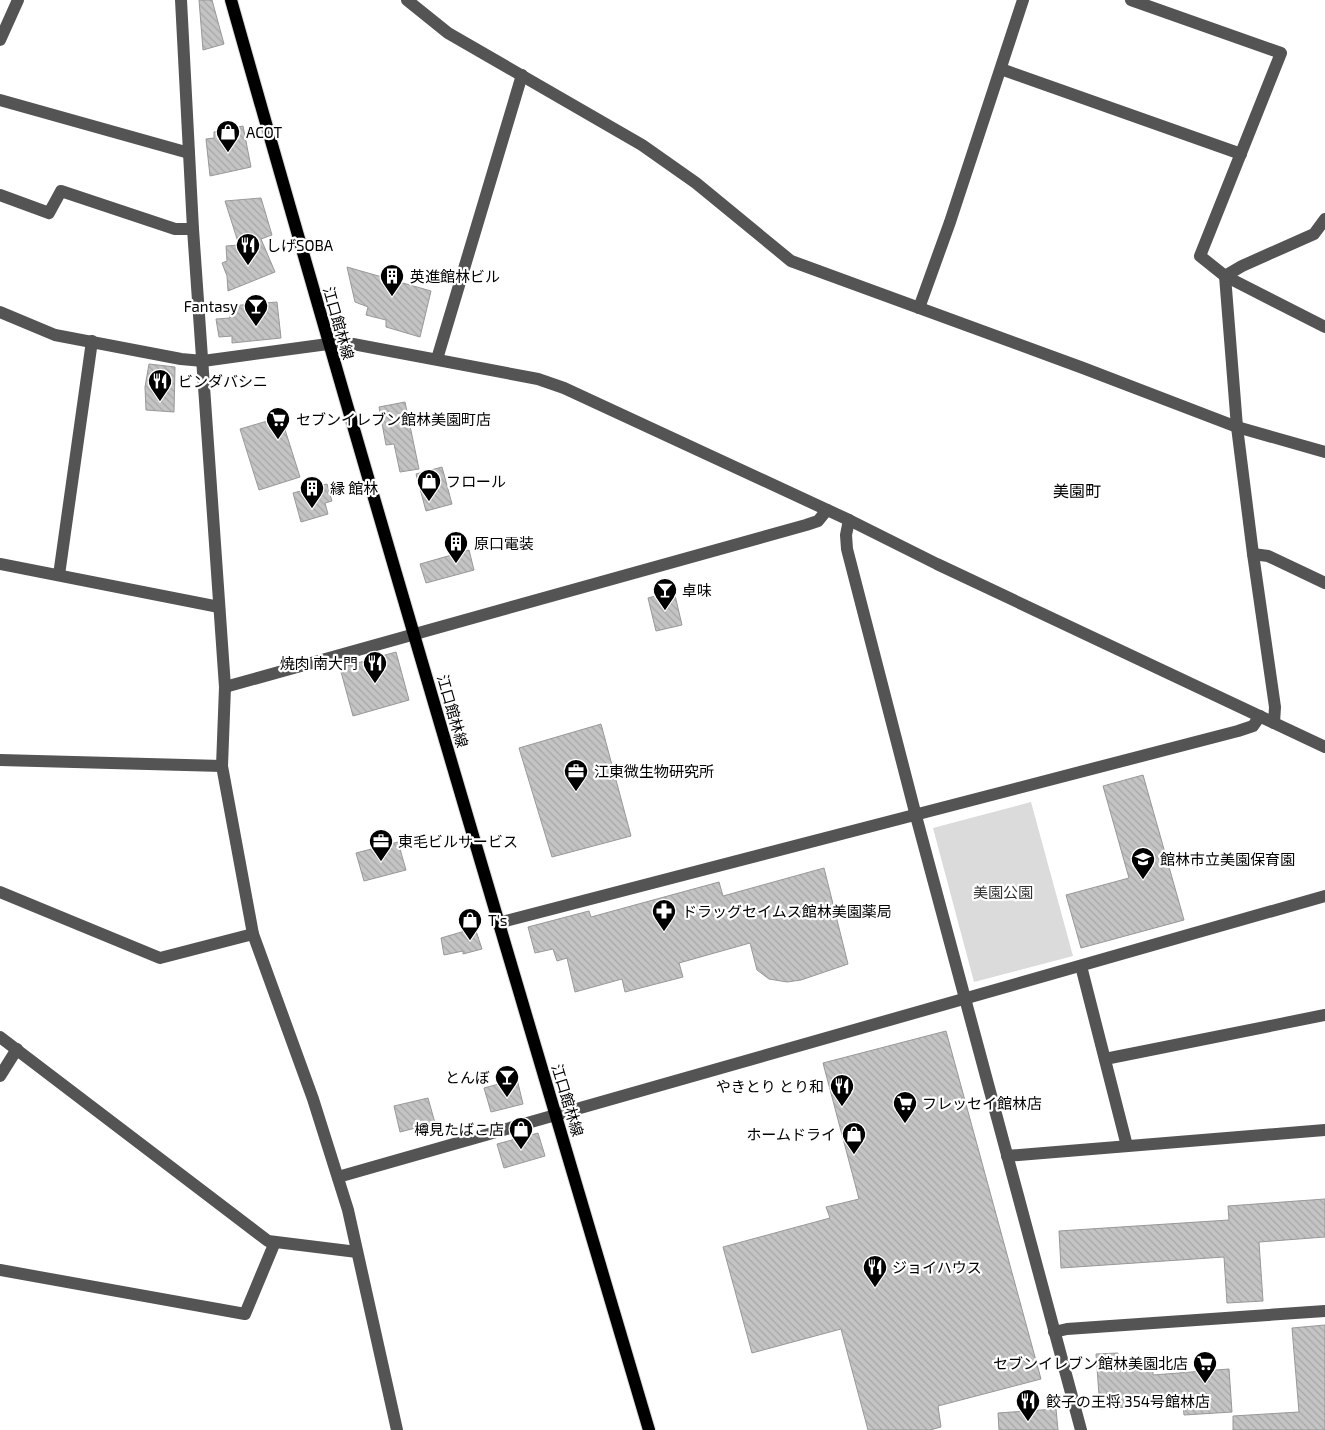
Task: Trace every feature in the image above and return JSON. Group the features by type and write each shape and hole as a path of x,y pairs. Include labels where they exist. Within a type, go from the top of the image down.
{"main road":[{"name":"江口館林線","path":"231,0 413,636 649,1430"}],"street":[{"path":"0,40 18,0"},
{"path":"181,0 193,229 225,687 222,766 253,934 313,1099 348,1210 397,1430"},
{"path":"408,0 448,33 642,145 696,183 791,261 1083,368 1237,427 1325,452"},
{"path":"919,308 950,222 1024,0"},
{"path":"1131,0 1281,53 1200,256 1225,276 1325,327"},
{"path":"1001,69 1241,154"},
{"path":"437,359 522,75"},
{"path":"0,100 189,152"},
{"path":"0,195 49,213 61,191 175,229 193,229"},
{"path":"1225,276 1242,266 1314,234 1325,219"},
{"path":"1225,276 1237,427 1275,707 1274,723"},
{"path":"0,312 55,335 181,359 203,361 328,344 353,344 538,379 564,388 849,520 1325,746"},
{"path":"59,575 92,341"},
{"path":"225,687 806,526 818,521 827,510"},
{"path":"849,520 846,535 847,549 916,816 1082,1430"},
{"path":"1253,554 1268,556 1325,583"},
{"path":"0,564 219,607"},
{"path":"498,923 1238,731 1254,726 1260,716"},
{"path":"0,760 222,766"},
{"path":"0,892 160,958 253,934"},
{"path":"338,1177 1325,896"},
{"path":"1081,966 1127,1146"},
{"path":"1105,1059 1325,1015"},
{"path":"0,1037 268,1241 357,1252"},
{"path":"0,1076 17,1050"},
{"path":"1007,1156 1325,1130"},
{"path":"0,1270 245,1314 275,1242"},
{"path":"1054,1332 1325,1311"}],"green space":[{"name":"美園公園","path":"1031,802 1073,956 974,982 933,828"}],"building":[{"path":"199,0 212,0 224,44 203,50"},
{"name":"ACOT","path":"243,126 251,167 210,176 206,139 214,138 214,132"},
{"path":"261,198 272,235 261,239 275,272 228,291 227,276 222,263 227,261 226,246 239,245 225,201"},
{"name":"英進館林ビル","path":"347,267 431,291 420,337 386,327 386,320 366,315 368,307 355,302"},
{"name":"Fantasy","path":"277,302 281,338 232,343 232,336 219,337 216,319 230,318 230,306"},
{"path":"149,364 175,367 174,412 146,410 145,387"},
{"path":"405,402 419,469 400,472 394,444 386,445 379,407"},
{"path":"281,417 300,477 259,490 240,429"},
{"path":"442,467 452,504 426,511 416,474"},
{"name":"縁 館林","path":"327,484 332,501 325,503 328,514 301,522 293,493"},
{"name":"原口電装","path":"469,550 474,570 426,583 420,564"},
{"name":"卓味","path":"674,591 682,625 656,631 648,598"},
{"name":"焼肉 南大門","path":"396,652 409,700 353,716 340,668"},
{"name":"江東微生物研究所","path":"601,724 631,836 552,857 519,748"},
{"path":"1143,775 1184,920 1081,948 1066,895 1129,878 1103,786"},
{"name":"東毛ビルサービス","path":"398,842 406,870 364,881 356,853"},
{"path":"824,868 848,964 801,980 787,982 769,979 757,970 750,943 679,963 683,977 625,992 622,979 575,992 567,958 557,961 553,949 535,953 528,927 589,911 591,917 719,882 723,896"},
{"path":"475,928 482,949 463,954 463,951 444,955 441,938"},
{"name":"ジョイハウス","path":"946,1031 1041,1379 938,1406 941,1427 930,1430 868,1430 841,1329 752,1353 723,1247 830,1218 826,1207 859,1199 823,1063"},
{"name":"とんぼ","path":"517,1079 523,1104 491,1112 484,1088"},
{"path":"428,1098 435,1123 400,1132 394,1106"},
{"name":"樽見たばこ店","path":"538,1133 545,1156 504,1168 497,1144"},
{"path":"1325,1199 1325,1237 1259,1242 1263,1301 1227,1303 1224,1257 1061,1268 1059,1231 1229,1220 1228,1206"},
{"path":"1325,1325 1325,1430 1233,1430 1233,1416 1299,1412 1292,1328"},
{"path":"1118,1353 1119,1367 1153,1365 1153,1375 1229,1369 1232,1412 1184,1415 1183,1403 1100,1409 1096,1354"},
{"name":"餃子の王将 354号館林店","path":"1056,1409 1058,1430 999,1430 998,1413"}],"place":[{"name":"ACOT","path":"228,153"},
{"name":"しげSOBA","path":"248,266"},
{"name":"英進館林ビル","path":"392,297"},
{"name":"Fantasy","path":"256,327"},
{"name":"ビンダバシニ","path":"160,402"},
{"name":"セブンイレブン館林美園町店","path":"278,440"},
{"name":"フロール","path":"429,502"},
{"name":"縁 館林","path":"312,509"},
{"name":"原口電装","path":"456,564"},
{"name":"卓味","path":"665,611"},
{"name":"焼肉 南大門","path":"375,684"},
{"name":"江東微生物研究所","path":"576,792"},
{"name":"東毛ビルサービス","path":"381,862"},
{"name":"館林市立美園保育園","path":"1143,880"},
{"name":"ドラッグセイムス館林美園薬局","path":"664,932"},
{"name":"T's","path":"470,941"},
{"name":"とんぼ","path":"507,1098"},
{"name":"やきとり とり和","path":"842,1107"},
{"name":"フレッセイ館林店","path":"905,1124"},
{"name":"樽見たばこ店","path":"521,1150"},
{"name":"ホームドライ","path":"854,1155"},
{"name":"ジョイハウス","path":"875,1288"},
{"name":"セブンイレブン館林美園北店","path":"1205,1384"},
{"name":"餃子の王将 354号館林店","path":"1028,1422"}],"district":[{"name":"美園町","path":"1077,490"}]}
